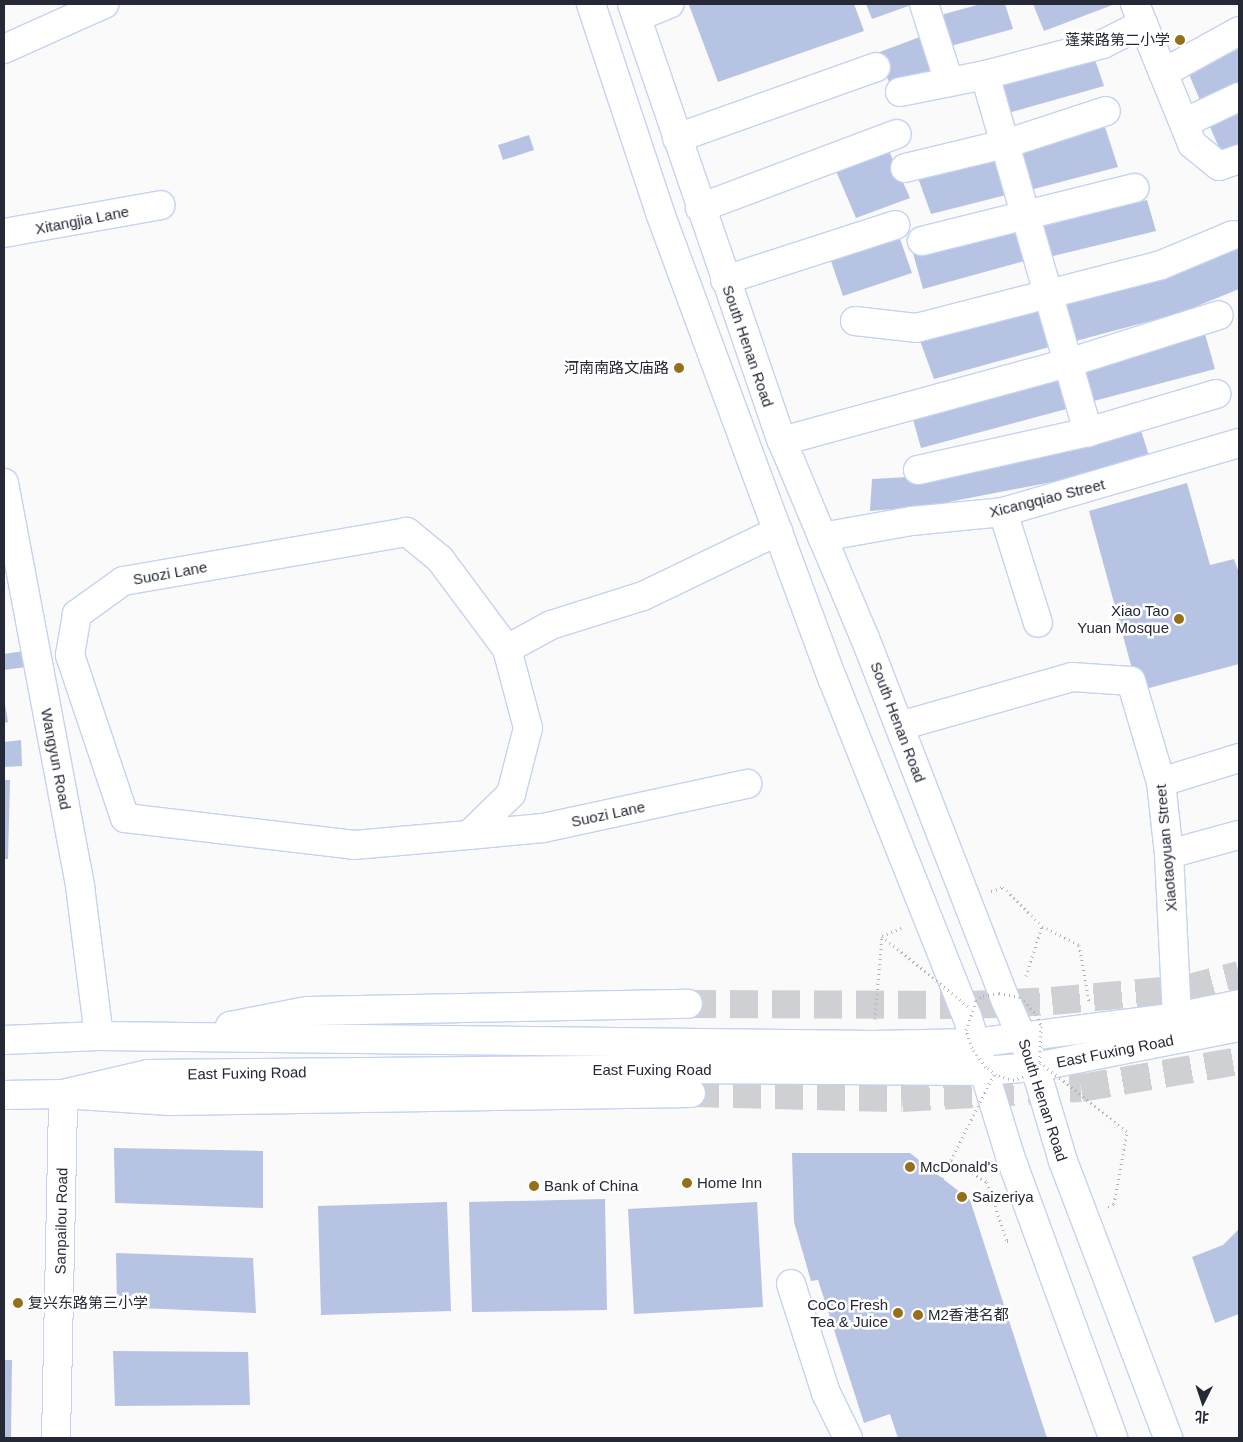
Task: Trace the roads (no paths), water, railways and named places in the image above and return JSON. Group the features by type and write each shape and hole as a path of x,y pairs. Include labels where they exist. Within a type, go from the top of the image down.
{"main road":[{"path":"4,49 104,4"},
{"path":"590,4 660,213 778,531 988,1072 1112,1438"},
{"path":"635,10 669,4"},
{"path":"924,4 949,82"},
{"name":"South Henan Road","path":"635,10 700,208 782,441 900,726 1023,1037 1038,1064 1063,1161 1168,1438"},
{"path":"900,92 985,75 1103,44 1139,14 1192,144 1219,166 1239,159"},
{"path":"1163,73 1239,31"},
{"path":"677,138 876,67"},
{"path":"985,75 1088,432"},
{"path":"1184,123 1239,97"},
{"path":"905,168 1005,144 1106,111"},
{"path":"700,208 897,134"},
{"path":"922,241 1134,188"},
{"name":"Xitangjia Lane","path":"4,233 161,205"},
{"path":"725,280 895,225"},
{"path":"854,321 916,328 1161,265 1233,235"},
{"path":"782,441 1068,363 1219,315"},
{"path":"918,470 1088,432 1216,394"},
{"name":"Xicangqiao Street","path":"822,537 912,521 1003,512 1239,443"},
{"name":"Wangyun Road","path":"4,483 8,530 80,886 99,1036"},
{"path":"1003,512 1038,623"},
{"path":"507,649 551,625 643,596 778,531"},
{"name":"Suozi Lane","path":"469,835 511,794 528,728 507,649 440,559 408,532 124,581 77,614 70,654 125,818 354,845 469,835 543,828 747,784"},
{"name":"Xiaotaoyuan Street","path":"900,726 1072,677 1131,681 1161,782 1169,854 1177,1016"},
{"path":"1161,782 1239,758"},
{"path":"1169,854 1239,835"},
{"name":"East Fuxing Road","path":"177,1037 307,1010 688,1004"},
{"name":"East Fuxing Road","path":"4,1040 99,1036 873,1045 975,1042 1023,1037 1177,1016 1239,1004"},
{"name":"East Fuxing Road","path":"64,1094 148,1074 676,1069 988,1072 1239,1028"},
{"name":"East Fuxing Road","path":"4,1095 64,1094 170,1101 691,1093"},
{"name":"Sanpailou Road","path":"56,1438 64,1094"},
{"path":"791,1284 826,1393 848,1438"}],"tunnel":[{"path":"688,1004 970,1005 1052,1001 1185,989 1239,975"},
{"path":"691,1093 902,1098 1081,1088 1239,1061"}],"place":[{"name":"蓬莱路第二小学","path":"1180,40"},
{"name":"河南南路文庙路","path":"679,368"},
{"name":"Xiao Tao Yuan Mosque","path":"1179,619"},
{"name":"McDonald's","path":"910,1167"},
{"name":"Home Inn","path":"687,1183"},
{"name":"Bank of China","path":"534,1186"},
{"name":"Saizeriya","path":"962,1197"},
{"name":"复兴东路第三小学","path":"18,1303"},
{"name":"CoCo Fresh Tea & Juice","path":"898,1313"},
{"name":"M2香港名都","path":"918,1315"}]}
